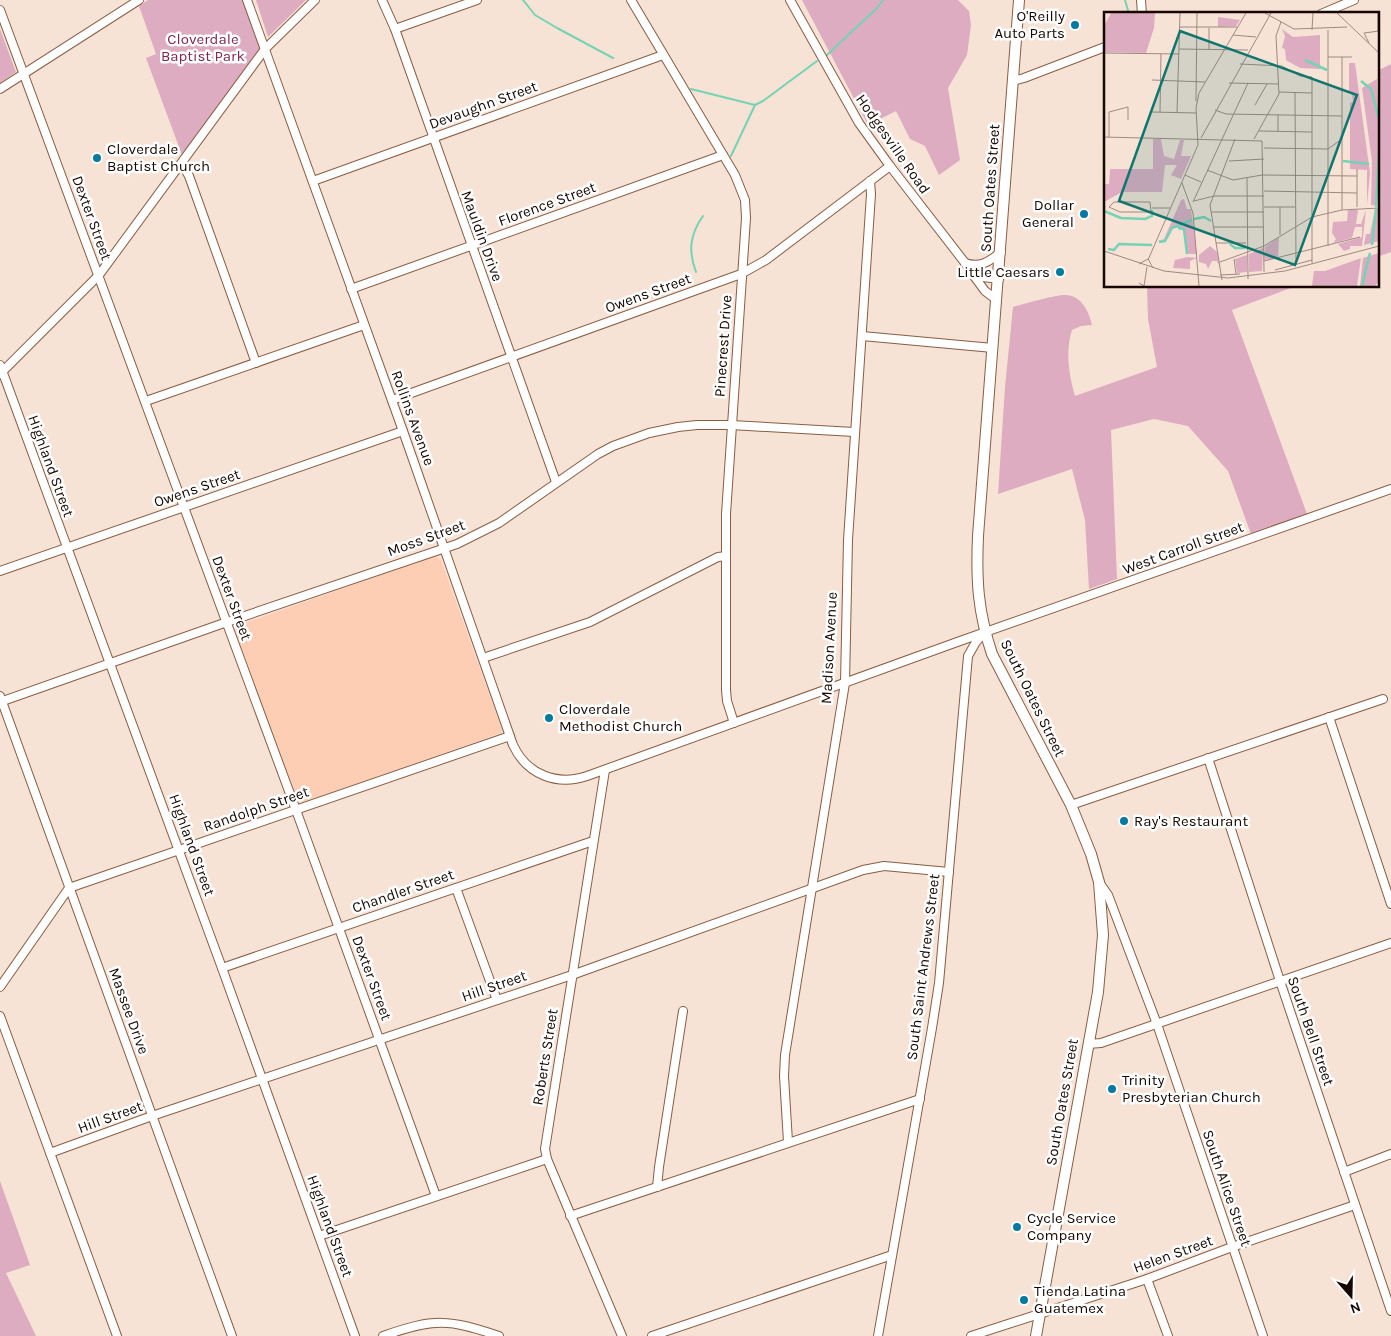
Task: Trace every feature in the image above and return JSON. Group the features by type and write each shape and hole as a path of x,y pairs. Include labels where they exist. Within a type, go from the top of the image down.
{"main road":[{"name":"South Oates Street","path":"1019,0 976,572 979,606 985,633 999,670 1071,805 1086,838 1099,882 1102,951 1098,992 1036,1336"}],"street":[{"path":"0,89 139,0"},
{"name":"Rollins Avenue","path":"247,0 392,400 510,736 520,758 531,769 545,777 573,780 845,683"},
{"path":"1,371 99,275 265,49 315,0"},
{"name":"Mauldin Drive","path":"382,0 395,29 556,482"},
{"path":"395,29 477,0"},
{"name":"Pinecrest Drive","path":"631,0 735,175 745,200 746,218 726,514 726,690 734,723"},
{"name":"Hodgesville Road","path":"790,0 846,101 890,166 966,265 983,277 999,279"},
{"path":"1326,12 1354,0"},
{"name":"Dexter Street","path":"0,10 146,401 436,1196"},
{"path":"1012,81 1104,47"},
{"name":"Devaughn Street","path":"313,181 663,55"},
{"name":"Florence Street","path":"351,289 723,155"},
{"path":"180,166 185,169 189,176 256,363"},
{"name":"Owens Street","path":"392,400 741,274 766,260 890,166"},
{"name":"Madison Avenue","path":"788,1142 784,1076 786,1055 845,683 846,585 854,432 871,194 870,181"},
{"path":"966,265 978,266 985,264 1001,252"},
{"path":"966,265 985,291 997,300"},
{"path":"146,401 364,325"},
{"path":"862,336 993,348"},
{"name":"Highland Street","path":"1,371 179,850 355,1336"},
{"name":"Moss Street","path":"1,700 457,544 486,530 598,454 630,439 649,433 678,427 731,425 854,432"},
{"name":"Owens Street","path":"0,570 403,431"},
{"name":"West Carroll Street","path":"845,683 1391,489"},
{"path":"483,658 590,622 718,557 726,556"},
{"name":"South Saint Andrews Street","path":"878,1336 920,1099 938,983 968,656 976,642 985,633"},
{"path":"1071,805 1383,699"},
{"name":"Massee Drive","path":"1,700 232,1336"},
{"path":"1329,717 1391,904"},
{"name":"Randolph Street","path":"69,888 510,736"},
{"name":"South Bell Street","path":"1208,758 1280,981 1391,1311"},
{"name":"Roberts Street","path":"605,770 545,1141 547,1159 622,1336"},
{"name":"Chandler Street","path":"222,968 593,841"},
{"name":"Hill Street","path":"50,1153 152,1116 572,974 874,867 897,867 949,872"},
{"name":"South Alice Street","path":"1099,882 1108,896 1157,1024 1262,1336"},
{"path":"0,987 69,888"},
{"path":"456,888 497,1000"},
{"path":"1088,1044 1101,1043 1391,943"},
{"path":"658,1187 660,1157 682,1011"},
{"path":"0,1016 117,1336"},
{"path":"570,1216 920,1099"},
{"path":"1344,1172 1391,1154"},
{"path":"319,1236 547,1159"},
{"name":"Helen Street","path":"971,1336 1040,1312 1147,1279 1232,1247 1355,1205"},
{"path":"652,1336 892,1255"},
{"path":"1147,1279 1168,1336"},
{"path":"384,1336 418,1324 447,1322 474,1327 499,1336"}],"shaded area":[{"path":"435,556 441,560 502,730 501,733 300,802 297,799 235,631 236,626"}],"green space":[{"name":"Cloverdale Baptist Park","path":"148,0 243,0 259,46 259,50 182,155 146,58 156,54 139,6"},
{"path":"256,0 306,0 268,37"},
{"path":"802,0 958,0 969,11 971,25 967,55 948,88 960,160 939,175 925,146 910,139 896,111 868,125"},
{"path":"0,29 16,72 0,83"},
{"path":"1391,64 1391,252 1378,257 1378,70"},
{"path":"1147,288 1291,288 1232,310 1307,514 1251,534 1228,471 1188,426 1154,419 1111,430 1117,579 1089,589 1085,520 1072,469 998,494 1005,387 1013,307 1062,295 1076,298 1084,306 1092,325 1081,326 1072,330 1068,355 1075,396 1157,367 1148,319"},
{"path":"0,1181 30,1265 6,1273 36,1336 0,1336"}],"waterway":[{"path":"523,0 535,15 613,58"},
{"path":"827,55 877,8 883,0"},
{"path":"1125,0 1128,12"},
{"path":"691,89 755,105 817,61"},
{"path":"731,156 755,105"},
{"path":"696,272 691,250 695,229 703,216"}],"place":[{"name":"O'Reilly Auto Parts","path":"1075,25"},
{"name":"Cloverdale Baptist Church","path":"97,158"},
{"name":"Dollar General","path":"1084,214"},
{"name":"Little Caesars","path":"1060,272"},
{"name":"Cloverdale Methodist Church","path":"549,718"},
{"name":"Ray's Restaurant","path":"1124,821"},
{"name":"Trinity Presbyterian Church","path":"1112,1089"},
{"name":"Cycle Service Company","path":"1017,1227"},
{"name":"Tienda Latina Guatemex","path":"1024,1300"}]}
